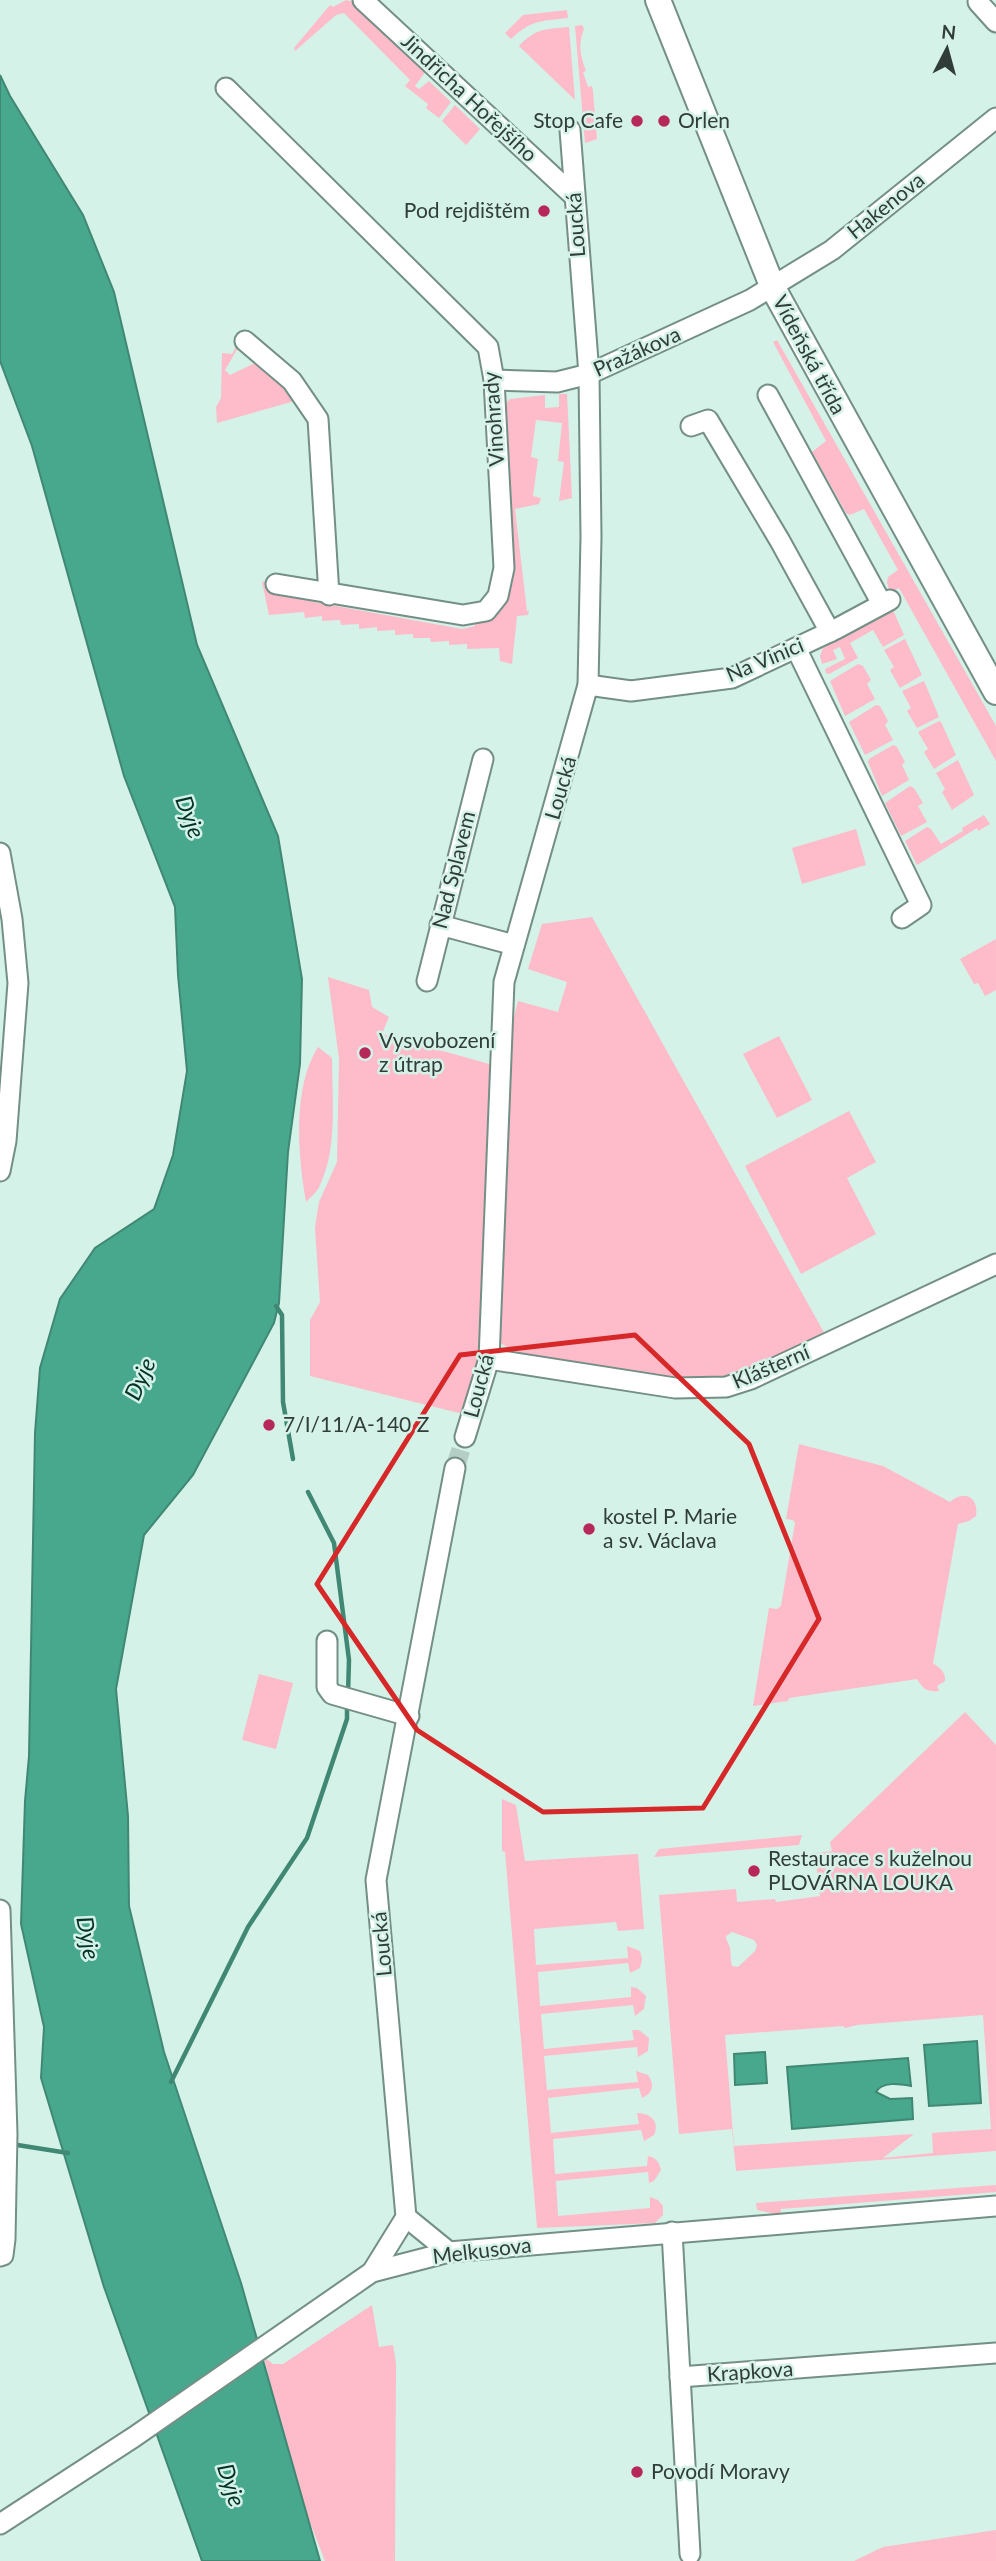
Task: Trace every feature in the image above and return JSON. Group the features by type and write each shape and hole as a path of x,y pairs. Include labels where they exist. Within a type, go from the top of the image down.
{"main road":[{"name":"Vídeňská třída","path":"658,0 773,288 996,692"}],"street":[{"name":"Jindřicha Hořejšího","path":"363,0 574,196"},
{"path":"978,2 996,22"},
{"name":"Vinohrady","path":"226,88 488,347 494,380 503,568 498,596 486,611 463,615 329,595 276,584"},
{"name":"Hakenova","path":"773,288 832,250 996,118"},
{"name":"Loucká","path":"465,1437 489,1359 504,982 589,685 589,374 570,130"},
{"name":"Pražákova","path":"494,380 557,382 589,374 773,288"},
{"path":"244,341 292,381 318,419 329,595"},
{"name":"Na Vinici","path":"589,685 631,691 732,678 830,632 886,602 768,395"},
{"path":"691,426 708,419 830,632"},
{"path":"796,648 922,905 902,918"},
{"name":"Nad Splavem","path":"427,981 483,759"},
{"path":"0,853 12,919 18,983 6,1141 0,1171"},
{"path":"440,925 514,945"},
{"name":"Klášterní","path":"489,1359 675,1388 726,1387 751,1379 996,1264"},
{"name":"Loucká","path":"405,2217 376,1880 455,1468"},
{"path":"327,1641 327,1687 332,1694 409,1716"},
{"path":"0,1910 7,2141 5,2239 3,2255 0,2256"},
{"name":"Melkusova","path":"0,2524 134,2437 372,2272 449,2252 996,2206"},
{"path":"372,2272 405,2217 449,2252"},
{"path":"672,2232 680,2377"},
{"name":"Krapkova","path":"690,2554 680,2377 996,2353"}],"highlighted area":[{"path":"635,1335 749,1444 819,1619 703,1808 543,1812 417,1730 317,1584 460,1355"}],"shaded area":[{"path":"346,0 354,2 426,71 415,86 419,89 429,81 451,102 439,118 426,108 428,104 405,86 410,80 344,13 336,15 295,51 294,48 330,5 333,7"},
{"path":"567,10 568,18 537,22 511,39 505,33 523,15"},
{"path":"582,25 584,29 580,50 586,71 583,72 588,87 592,86 593,91 597,139 585,143 575,26"},
{"path":"569,27 575,100 519,46 542,30"},
{"path":"455,105 480,129 466,145 442,121"},
{"path":"245,331 246,334 225,370 230,375 253,364 258,365 298,400 217,423 216,407 221,398 222,353 232,354"},
{"path":"777,340 996,726 996,761 899,588 890,592 888,577 898,570 864,509 850,515 846,513 812,452 826,441 773,342"},
{"path":"559,394 567,394 572,498 559,501 564,462 558,461 562,423 536,420 531,457 538,459 533,496 541,498 539,504 515,509 529,611 528,615 517,616 512,664 500,661 499,648 467,649 467,644 431,642 430,638 413,638 413,634 395,635 395,630 377,631 377,627 359,629 359,624 341,625 340,620 322,621 322,616 305,618 304,612 269,615 262,582 277,577 296,597 314,602 462,629 475,626 475,623 495,610 504,405 510,399 545,395 545,408 559,407"},
{"path":"893,610 904,635 883,647 873,630 850,643 858,658 829,674 826,673 825,669 845,659 840,647 833,650 837,659 822,664 820,656 823,648"},
{"path":"905,639 922,675 900,688 890,670 894,667 884,650"},
{"path":"858,664 863,666 871,680 867,684 875,699 845,716 830,681"},
{"path":"924,681 939,717 917,728 907,711 911,708 902,691"},
{"path":"876,705 880,706 888,721 885,725 893,740 865,755 849,722"},
{"path":"939,721 956,755 934,769 924,752 928,749 918,732"},
{"path":"893,745 897,747 905,762 902,765 909,780 882,796 868,762"},
{"path":"958,760 974,795 952,810 936,773"},
{"path":"910,786 923,803 918,806 927,822 901,836 885,803"},
{"path":"984,815 990,824 978,831 977,828 917,865 905,841 927,827 941,844"},
{"path":"856,829 866,865 802,884 792,848"},
{"path":"592,917 826,1336 725,1380 676,1381 521,1354 500,1343 498,1333 510,1032 518,1001 558,1012 567,982 528,969 542,924"},
{"path":"996,939 996,990 985,996 978,983 974,984 960,959"},
{"path":"328,977 369,990 372,1007 389,1017 382,1034 493,1065 479,1355 463,1414 310,1376 310,1320 320,1302 315,1228 319,1202 337,1162 339,1059"},
{"path":"779,1036 812,1100 777,1118 743,1054"},
{"path":"318,1047 332,1058 332,1139 320,1185 306,1202 299,1122 304,1082"},
{"path":"849,1111 876,1162 847,1178 876,1234 801,1274 745,1166"},
{"path":"799,1444 883,1466 950,1502 960,1496 973,1500 976,1516 958,1524 933,1663 942,1670 945,1678 945,1681 937,1686 939,1691 926,1689 917,1679 753,1706 769,1608 777,1609 781,1606 795,1523 786,1519"},
{"path":"259,1674 293,1683 276,1749 242,1740"},
{"path":"965,1712 996,1745 996,2151 736,2171 732,2129 679,2134 659,1895 736,1889 737,1902 775,1899 776,1902 820,1896 815,1853 832,1851 830,1842","holes":["732,1932 754,1940 757,1945 755,1951 738,1967 732,1966 726,1938","983,2015 991,2129 932,2133 933,2153 883,2158 914,2134 734,2146 725,2035 843,2026 845,2028"]},
{"path":"502,1799 516,1805 525,1861 638,1854 644,1929 618,1931 616,1922 534,1929 536,1965 628,1958 627,1946 640,1951 640,1968 630,1973 628,1963 538,1972 540,2006 631,1997 631,1987 637,1988 646,1996 644,2009 635,2016 633,2005 541,2014 544,2049 634,2040 632,2030 639,2030 649,2038 648,2051 638,2057 637,2047 544,2056 547,2090 638,2082 636,2071 648,2075 652,2085 649,2094 642,2098 639,2088 548,2098 551,2133 639,2124 637,2113 650,2116 656,2126 654,2135 644,2141 641,2130 553,2139 555,2174 647,2166 648,2156 657,2160 661,2170 654,2181 649,2183 648,2172 556,2181 558,2216 650,2208 650,2197 663,2206 663,2215 655,2223 537,2228 505,1852 502,1851"},
{"path":"802,1835 799,1845 654,1857 659,1849"},
{"path":"996,2185 996,2192 781,2209 780,2215 757,2210 756,2203"},
{"path":"372,2305 379,2347 393,2345 396,2363 395,2561 325,2561 291,2473 264,2357 273,2364 283,2364"},
{"path":"996,2530 996,2561 854,2561 883,2547"}],"water":[{"name":"Dyje","path":"0,75 10,96 83,215 114,292 197,645 278,836 302,979 300,1064 288,1152 279,1303 274,1323 193,1475 144,1535 116,1689 128,1816 129,1906 164,2052 241,2283 320,2561 202,2561 104,2287 41,2078 44,2027 21,1924 29,1756 35,1433 40,1368 60,1299 95,1248 154,1209 173,1155 187,1071 175,907 124,776 32,446 0,361"},
{"path":"977,2041 981,2103 929,2106 924,2045"},
{"path":"765,2052 767,2083 735,2085 734,2054"},
{"path":"908,2058 911,2086 887,2085 876,2092 890,2099 912,2098 913,2119 792,2129 787,2067"}],"waterway":[{"path":"276,1306 282,1315 283,1402 293,1459"},
{"path":"308,1492 334,1543 349,1660 348,1694"},
{"path":"171,2082 248,1927 307,1838 347,1719 347,1703"},
{"path":"11,2144 68,2153"}],"tunnel":[{"path":"455,1468 465,1437"}],"place":[{"name":"Stop Cafe","path":"637,121"},
{"name":"Orlen","path":"664,121"},
{"name":"Pod rejdištěm","path":"544,211"},
{"name":"Vysvobození z útrap","path":"365,1053"},
{"name":"7/I/11/A-140 Z","path":"269,1425"},
{"name":"kostel P. Marie a sv. Václava","path":"589,1529"},
{"name":"Restaurace s kuželnou PLOVÁRNA LOUKA","path":"754,1871"},
{"name":"Povodí Moravy","path":"637,2472"}]}
